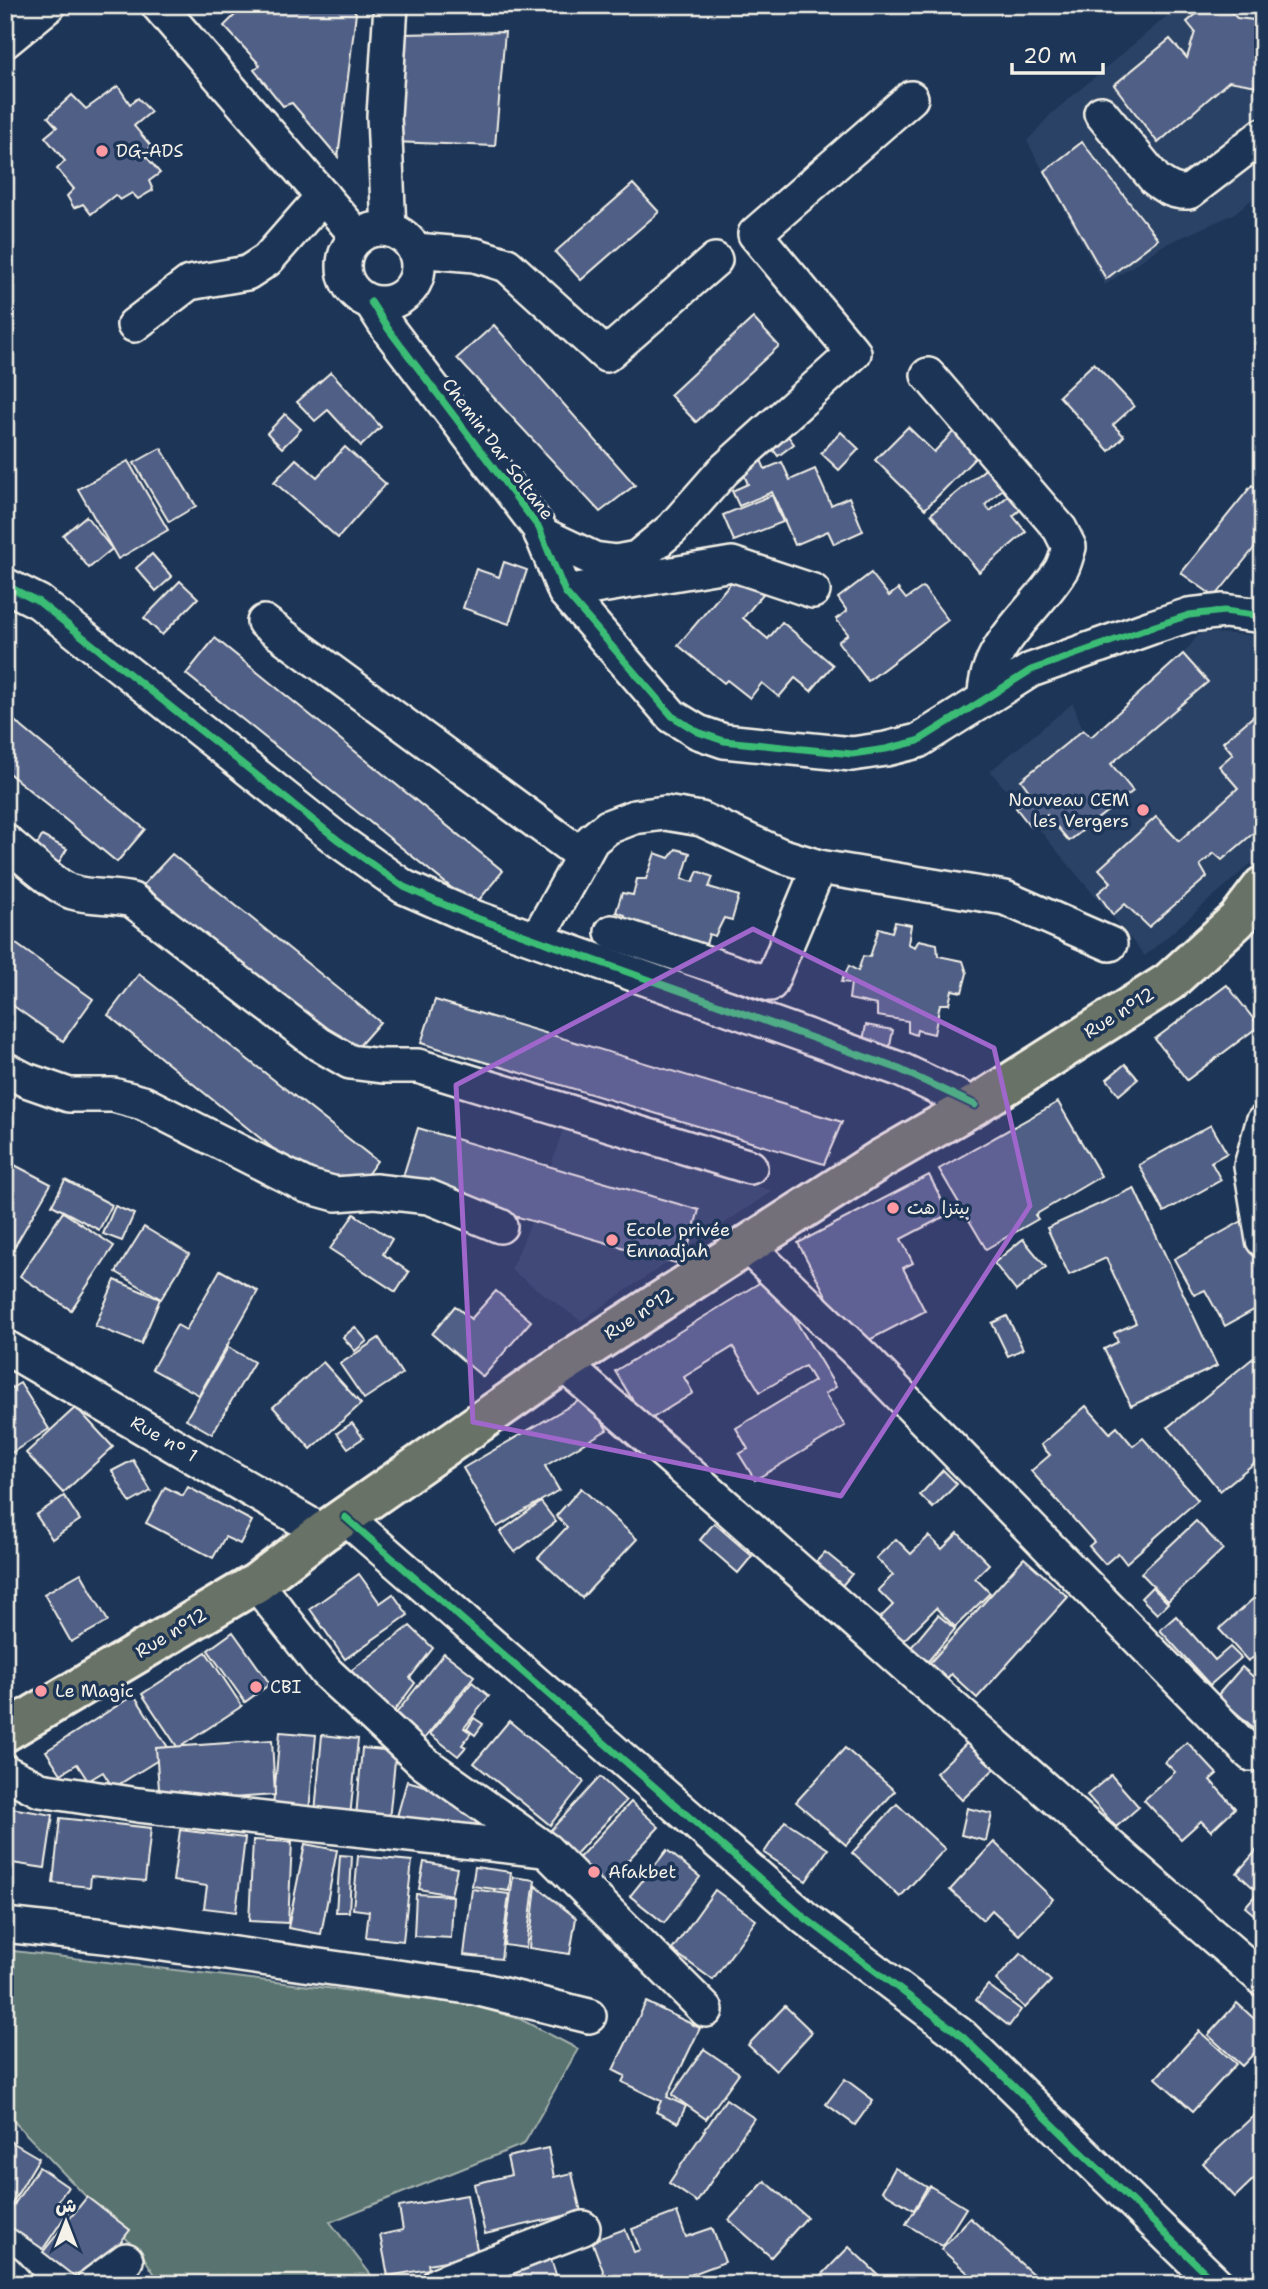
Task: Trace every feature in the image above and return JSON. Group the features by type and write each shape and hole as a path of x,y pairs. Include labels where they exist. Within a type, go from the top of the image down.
{"main road":[{"name":"Rue n°12","path":"5,1732 256,1583 563,1363 881,1159 975,1105 1169,982 1237,920 1263,886"}],"street":[{"path":"5,41 49,5"},
{"path":"158,5 323,196 373,233 408,241 415,250 417,274 413,285 394,301 371,302 360,297 345,279 345,256 350,245 373,233"},
{"path":"373,233 391,5"},
{"path":"541,534 594,559 616,562 637,558 672,529 723,471 854,353 755,234 911,98"},
{"path":"1101,113 1155,179 1166,188 1180,193 1189,192 1263,135"},
{"path":"134,325 189,282 247,273 267,260 323,196"},
{"path":"415,250 475,255 507,265 606,355 715,260"},
{"name":"Chemin Dar Soltane","path":"371,302 541,534 565,592 671,716 698,732 724,741 852,754 886,749 918,741 1031,670 1189,615 1224,611 1263,616"},
{"path":"928,375 1060,529 1069,547 1062,568 1005,641 989,667 985,681 985,698"},
{"path":"565,592 732,564 813,591"},
{"path":"5,585 39,603 338,840 404,887 468,915 899,1069 975,1105"},
{"path":"264,622 588,848"},
{"path":"537,939 588,848 608,827 634,817 665,813 701,820 780,855 819,867 1005,898 1110,944"},
{"path":"5,841 69,892 132,900 319,1044 350,1062 382,1066 418,1066 750,1167"},
{"path":"612,932 770,984 819,867"},
{"path":"5,1069 26,1080 69,1094 113,1094 144,1103 307,1186 336,1194 375,1191 429,1198 500,1226"},
{"path":"1263,1122 1251,1166 1263,1241"},
{"path":"746,1245 865,1359 1251,1754"},
{"name":"Rue n° 1","path":"5,1347 334,1525 805,1918 963,2037 1217,2284"},
{"path":"563,1363 1113,1852 1263,1979"},
{"path":"256,1583 326,1672 414,1754 546,1850 706,2010"},
{"path":"5,1772 40,1790 138,1805 546,1850"},
{"path":"5,1924 475,1988 589,2016"},
{"path":"438,2284 583,2228"},
{"path":"94,2284 126,2260"},
{"path":"5,2272 16,2284"}],"highlighted area":[{"path":"753,929 994,1048 1030,1206 841,1496 473,1422 456,1085"}],"shaded area":[{"path":"1180,5 1263,5 1263,191 1232,215 1162,246 1105,285 1027,141 1051,114"},
{"name":"Nouveau CEM les Vergers","path":"1201,632 1263,636 1263,849 1254,861 1145,956 990,771 1073,703 1083,730 1091,737 1183,654"},
{"name":"Ecole privée Ennadjah","path":"565,1123 772,1191 581,1321 511,1270 536,1211"}],"green space":[{"path":"5,1950 472,2005 520,2019 578,2049 524,2144 330,2222 378,2284 161,2284 143,2256 5,2112"}],"building":[{"path":"245,5 350,5 356,13 338,157 292,103 283,106 254,70 260,65 224,26"},
{"path":"1207,5 1223,5 1237,18 1263,21 1263,87 1229,81 1158,143 1114,85 1170,39 1187,58 1195,32 1187,22"},
{"path":"505,32 495,146 393,142 401,34"},
{"name":"DG-ADS","path":"118,86 130,104 138,98 151,112 134,126 151,146 145,155 160,173 149,181 153,190 138,199 132,193 120,200 115,195 91,214 83,204 74,208 67,196 74,189 57,169 65,161 45,137 57,127 48,117 72,95 86,109"},
{"path":"1082,142 1158,239 1106,279 1045,171"},
{"path":"633,184 659,212 581,280 555,252"},
{"path":"753,318 779,346 696,422 670,395"},
{"path":"494,325 635,485 600,512 457,358"},
{"path":"1094,363 1134,406 1113,425 1124,436 1109,451 1059,396"},
{"path":"331,372 381,427 361,446 328,410 315,421 297,402"},
{"path":"285,414 301,429 282,448 267,433"},
{"path":"908,427 934,452 956,429 980,453 925,509 875,460"},
{"path":"782,428 794,444 778,456 766,440"},
{"path":"841,432 859,449 839,470 821,453"},
{"path":"345,447 386,484 338,538 274,482 296,459 317,477"},
{"path":"161,448 196,506 169,522 134,463"},
{"path":"761,460 765,469 782,462 790,480 815,469 831,505 849,497 863,531 834,544 828,531 795,545 772,492 739,506 732,491 748,484 741,468"},
{"path":"128,461 168,530 118,559 78,489"},
{"path":"989,466 1006,486 985,505 990,511 1014,491 1026,505 1013,516 1026,532 979,572 931,514"},
{"path":"1252,485 1263,493 1263,537 1215,597 1181,573"},
{"path":"772,495 783,522 734,541 723,515"},
{"path":"86,516 112,549 89,568 63,535"},
{"path":"152,554 172,577 156,591 136,568"},
{"path":"504,562 527,570 509,624 463,608 476,569 499,577"},
{"path":"871,573 889,596 898,589 906,599 923,587 948,620 868,681 838,642 848,634 836,619 847,611 838,598"},
{"path":"738,574 763,594 743,618 768,639 782,622 833,665 811,691 795,678 779,697 762,683 750,698 727,680 724,683 678,645"},
{"path":"180,581 198,598 162,635 144,618"},
{"path":"215,638 503,871 474,906 186,674"},
{"path":"1183,654 1208,682 1111,764 1133,791 1069,841 1047,815 1031,827 1016,808 1032,795 1021,780 1083,730 1091,737"},
{"path":"1263,708 1263,825 1222,860 1214,853 1200,865 1207,877 1149,927 1125,904 1113,915 1098,893 1111,882 1099,869 1156,817 1179,841 1238,788 1219,766 1233,754 1223,742"},
{"path":"5,713 145,829 117,862 5,770"},
{"path":"42,836 67,849 56,867 32,854"},
{"path":"676,849 690,853 682,879 693,882 698,871 713,877 709,887 739,896 732,920 724,918 715,936 709,934 702,958 621,926 625,915 616,912 622,893 633,895 637,879 646,879 655,853 669,858"},
{"path":"172,854 380,1022 351,1055 143,885"},
{"path":"895,922 911,925 908,944 915,947 919,940 937,944 938,956 963,961 967,973 962,992 952,990 949,1004 940,1004 934,1034 917,1030 916,1035 908,1032 908,1021 877,1016 877,1005 849,999 851,983 841,982 849,966 858,971 863,956 870,957 879,928 892,932"},
{"path":"5,936 93,999 63,1041 5,1000"},
{"path":"139,974 377,1161 344,1206 108,1015"},
{"path":"1227,985 1259,1026 1187,1080 1155,1039"},
{"path":"435,1000 842,1122 824,1164 421,1043"},
{"path":"866,1025 893,1030 889,1051 862,1046"},
{"path":"1125,1064 1138,1079 1119,1095 1107,1079"},
{"path":"1058,1102 1101,1176 1035,1215 1038,1219 986,1249 939,1169"},
{"path":"1211,1125 1227,1153 1211,1162 1221,1180 1164,1212 1139,1165"},
{"path":"418,1128 699,1210 683,1265 401,1183"},
{"path":"5,1160 51,1184 5,1263"},
{"path":"929,1175 949,1214 901,1239 913,1263 903,1268 925,1311 854,1348 798,1243"},
{"path":"65,1180 112,1205 99,1230 52,1205"},
{"path":"1134,1188 1217,1366 1131,1406 1104,1349 1118,1342 1114,1333 1136,1323 1106,1258 1069,1275 1047,1228"},
{"path":"115,1206 134,1214 122,1241 103,1234"},
{"path":"63,1212 114,1246 71,1310 20,1276"},
{"path":"354,1214 392,1239 383,1254 409,1272 396,1292 330,1249"},
{"path":"1244,1220 1263,1253 1263,1305 1225,1326 1205,1290 1194,1295 1174,1259"},
{"path":"144,1227 189,1254 161,1299 116,1272"},
{"path":"1023,1239 1046,1267 1016,1291 994,1263"},
{"path":"220,1270 258,1291 199,1395 152,1369 177,1325 186,1330"},
{"path":"769,1277 836,1387 825,1394 845,1426 755,1480 739,1454 748,1449 736,1428 814,1381 805,1366 760,1392 733,1347 684,1377 693,1393 646,1422 615,1371"},
{"path":"115,1280 160,1299 141,1344 95,1326"},
{"path":"496,1291 531,1321 483,1377 432,1334 455,1306 471,1319"},
{"path":"1007,1316 1023,1349 1008,1356 992,1323"},
{"path":"355,1327 367,1341 355,1351 343,1337"},
{"path":"379,1338 402,1374 364,1399 340,1364"},
{"path":"228,1347 254,1362 212,1434 186,1419"},
{"path":"1263,1350 1263,1456 1220,1491 1168,1427"},
{"path":"323,1362 361,1404 311,1449 273,1407"},
{"path":"20,1383 49,1429 5,1457 5,1392"},
{"path":"587,1396 607,1430 545,1466 559,1490 497,1527 463,1468"},
{"path":"1086,1406 1110,1433 1117,1427 1133,1446 1143,1438 1198,1500 1126,1563 1118,1553 1105,1564 1089,1546 1094,1542 1031,1471 1050,1455 1041,1445"},
{"path":"76,1407 113,1447 63,1493 26,1453"},
{"path":"352,1423 363,1438 348,1448 337,1433"},
{"path":"133,1460 151,1491 130,1503 112,1471"},
{"path":"943,1470 957,1484 933,1508 920,1495"},
{"path":"165,1487 183,1496 188,1487 252,1521 240,1544 225,1537 213,1558 146,1523"},
{"path":"581,1488 637,1539 582,1598 538,1558 567,1527 556,1516"},
{"path":"64,1496 80,1520 52,1539 36,1515"},
{"path":"541,1502 556,1522 515,1552 500,1532"},
{"path":"1196,1521 1223,1549 1168,1601 1141,1573"},
{"path":"714,1523 752,1556 738,1573 700,1540"},
{"path":"958,1533 989,1564 975,1578 990,1593 955,1627 936,1608 899,1645 876,1622 893,1605 878,1590 893,1575 876,1558 896,1539 911,1554 929,1536 942,1549"},
{"path":"825,1552 852,1574 841,1587 814,1564"},
{"path":"1024,1558 1068,1597 977,1698 951,1674 945,1681 927,1666"},
{"path":"81,1573 108,1621 71,1642 44,1594"},
{"path":"359,1574 380,1603 393,1594 408,1615 345,1659 310,1609"},
{"path":"1152,1587 1168,1603 1157,1614 1141,1598"},
{"path":"1263,1590 1263,1667 1254,1657 1248,1661 1219,1629"},
{"path":"938,1615 955,1629 925,1665 908,1651"},
{"path":"1176,1616 1215,1660 1230,1647 1241,1658 1210,1685 1160,1630"},
{"path":"410,1626 433,1648 410,1678 415,1683 392,1714 349,1672"},
{"path":"233,1632 270,1684 245,1702 208,1650"},
{"path":"206,1652 242,1706 178,1748 142,1694"},
{"path":"444,1653 474,1676 424,1739 394,1716"},
{"path":"1242,1667 1263,1685 1262,1735 1217,1696"},
{"path":"472,1682 489,1696 464,1728 471,1733 462,1745 466,1747 458,1756 430,1734"},
{"path":"134,1695 171,1752 113,1788 103,1772 88,1781 77,1764 61,1774 46,1751"},
{"path":"474,1718 483,1724 475,1735 467,1729"},
{"path":"509,1721 584,1782 550,1825 474,1763"},
{"path":"280,1732 316,1735 309,1811 273,1807"},
{"path":"322,1735 358,1739 350,1817 315,1813"},
{"path":"272,1740 275,1795 160,1803 156,1748"},
{"path":"968,1742 994,1769 962,1800 936,1773"},
{"path":"1187,1742 1217,1774 1210,1780 1235,1808 1211,1831 1201,1821 1181,1839 1144,1800 1175,1772 1165,1762"},
{"path":"362,1748 396,1751 389,1820 356,1817"},
{"path":"845,1748 895,1791 846,1845 796,1802"},
{"path":"1111,1775 1139,1807 1116,1827 1087,1795"},
{"path":"600,1777 626,1801 573,1857 548,1833"},
{"path":"407,1781 490,1804 479,1842 396,1820"},
{"path":"631,1802 659,1827 603,1887 575,1862"},
{"path":"897,1804 945,1849 900,1897 852,1853"},
{"path":"5,1807 53,1815 45,1868 5,1862"},
{"path":"967,1808 992,1814 986,1841 961,1835"},
{"path":"60,1818 151,1828 145,1881 91,1876 90,1887 53,1883"},
{"path":"785,1821 828,1849 806,1881 764,1853"},
{"path":"180,1830 245,1838 236,1912 204,1908 207,1886 173,1881"},
{"path":"253,1840 292,1842 288,1923 249,1921"},
{"path":"994,1842 1053,1899 1019,1935 992,1910 983,1920 950,1890"},
{"path":"1263,1843 1263,1922 1245,1907 1258,1892 1237,1873"},
{"path":"305,1844 337,1850 321,1934 288,1928"},
{"path":"667,1850 700,1877 664,1923 630,1896"},
{"path":"340,1855 352,1856 349,1912 336,1912"},
{"path":"358,1856 412,1861 403,1941 366,1937 369,1911 353,1909"},
{"path":"424,1862 457,1868 451,1895 419,1889"},
{"path":"475,1867 511,1872 509,1891 472,1886"},
{"path":"513,1877 535,1880 526,1948 504,1945"},
{"path":"536,1886 576,1918 570,1954 529,1948"},
{"path":"472,1889 509,1894 501,1959 464,1955"},
{"path":"715,1890 756,1920 713,1980 672,1950"},
{"path":"416,1894 453,1896 451,1938 414,1936"},
{"path":"1021,1953 1051,1981 1025,2008 996,1980"},
{"path":"988,1985 1021,2010 1009,2026 976,2000"},
{"path":"646,2002 700,2028 667,2097 686,2106 678,2123 656,2112 661,2101 622,2082 625,2076 613,2070"},
{"path":"1237,2003 1263,2027 1263,2044 1242,2066 1208,2035"},
{"path":"785,2006 812,2032 776,2071 748,2045"},
{"path":"1199,2031 1236,2064 1193,2111 1156,2078"},
{"path":"704,2049 739,2073 706,2119 672,2095"},
{"path":"845,2079 873,2100 855,2125 826,2104"},
{"path":"726,2099 754,2118 697,2202 669,2183"},
{"path":"1263,2107 1263,2170 1235,2197 1203,2163"},
{"path":"5,2138 39,2158 5,2215"},
{"path":"548,2148 554,2177 572,2173 581,2212 485,2234 474,2184 511,2175 507,2157"},
{"path":"39,2167 68,2187 58,2201 70,2209 43,2249 5,2223 5,2218"},
{"path":"895,2168 927,2187 914,2210 882,2191"},
{"path":"765,2181 807,2217 771,2257 729,2220"},
{"path":"930,2186 966,2208 942,2246 906,2224"},
{"path":"467,2195 478,2255 428,2264 429,2269 388,2276 380,2235 403,2230 399,2207"},
{"path":"87,2197 130,2230 88,2284 84,2284 43,2252"},
{"path":"677,2212 686,2237 712,2228 725,2262 666,2284 608,2284 592,2241 625,2229 634,2252 640,2250 632,2229"},
{"path":"970,2218 1035,2276 1028,2284 980,2284 941,2249"},
{"path":"849,2247 888,2284 813,2284"},
{"path":"549,2253 559,2284 503,2284 498,2270"},
{"path":"132,2262 148,2284 102,2284"}],"cycle path":[{"path":"371,302 389,330 539,528 565,592 672,716 698,732 724,741 852,754 886,749 918,741 1031,670 1152,627 1189,615 1224,611 1263,616"},
{"path":"5,585 39,602 338,840 404,887 468,915 899,1069 975,1105"},
{"path":"345,1517 805,1918 963,2037 1217,2284"}],"place":[{"name":"DG-ADS","path":"102,151"},
{"name":"Nouveau CEM les Vergers","path":"1143,810"},
{"name":"بيتزا هت","path":"893,1208"},
{"name":"Ecole privée Ennadjah","path":"612,1240"},
{"name":"CBI","path":"256,1687"},
{"name":"Le Magic","path":"41,1691"},
{"name":"Afakbet","path":"594,1872"}]}
